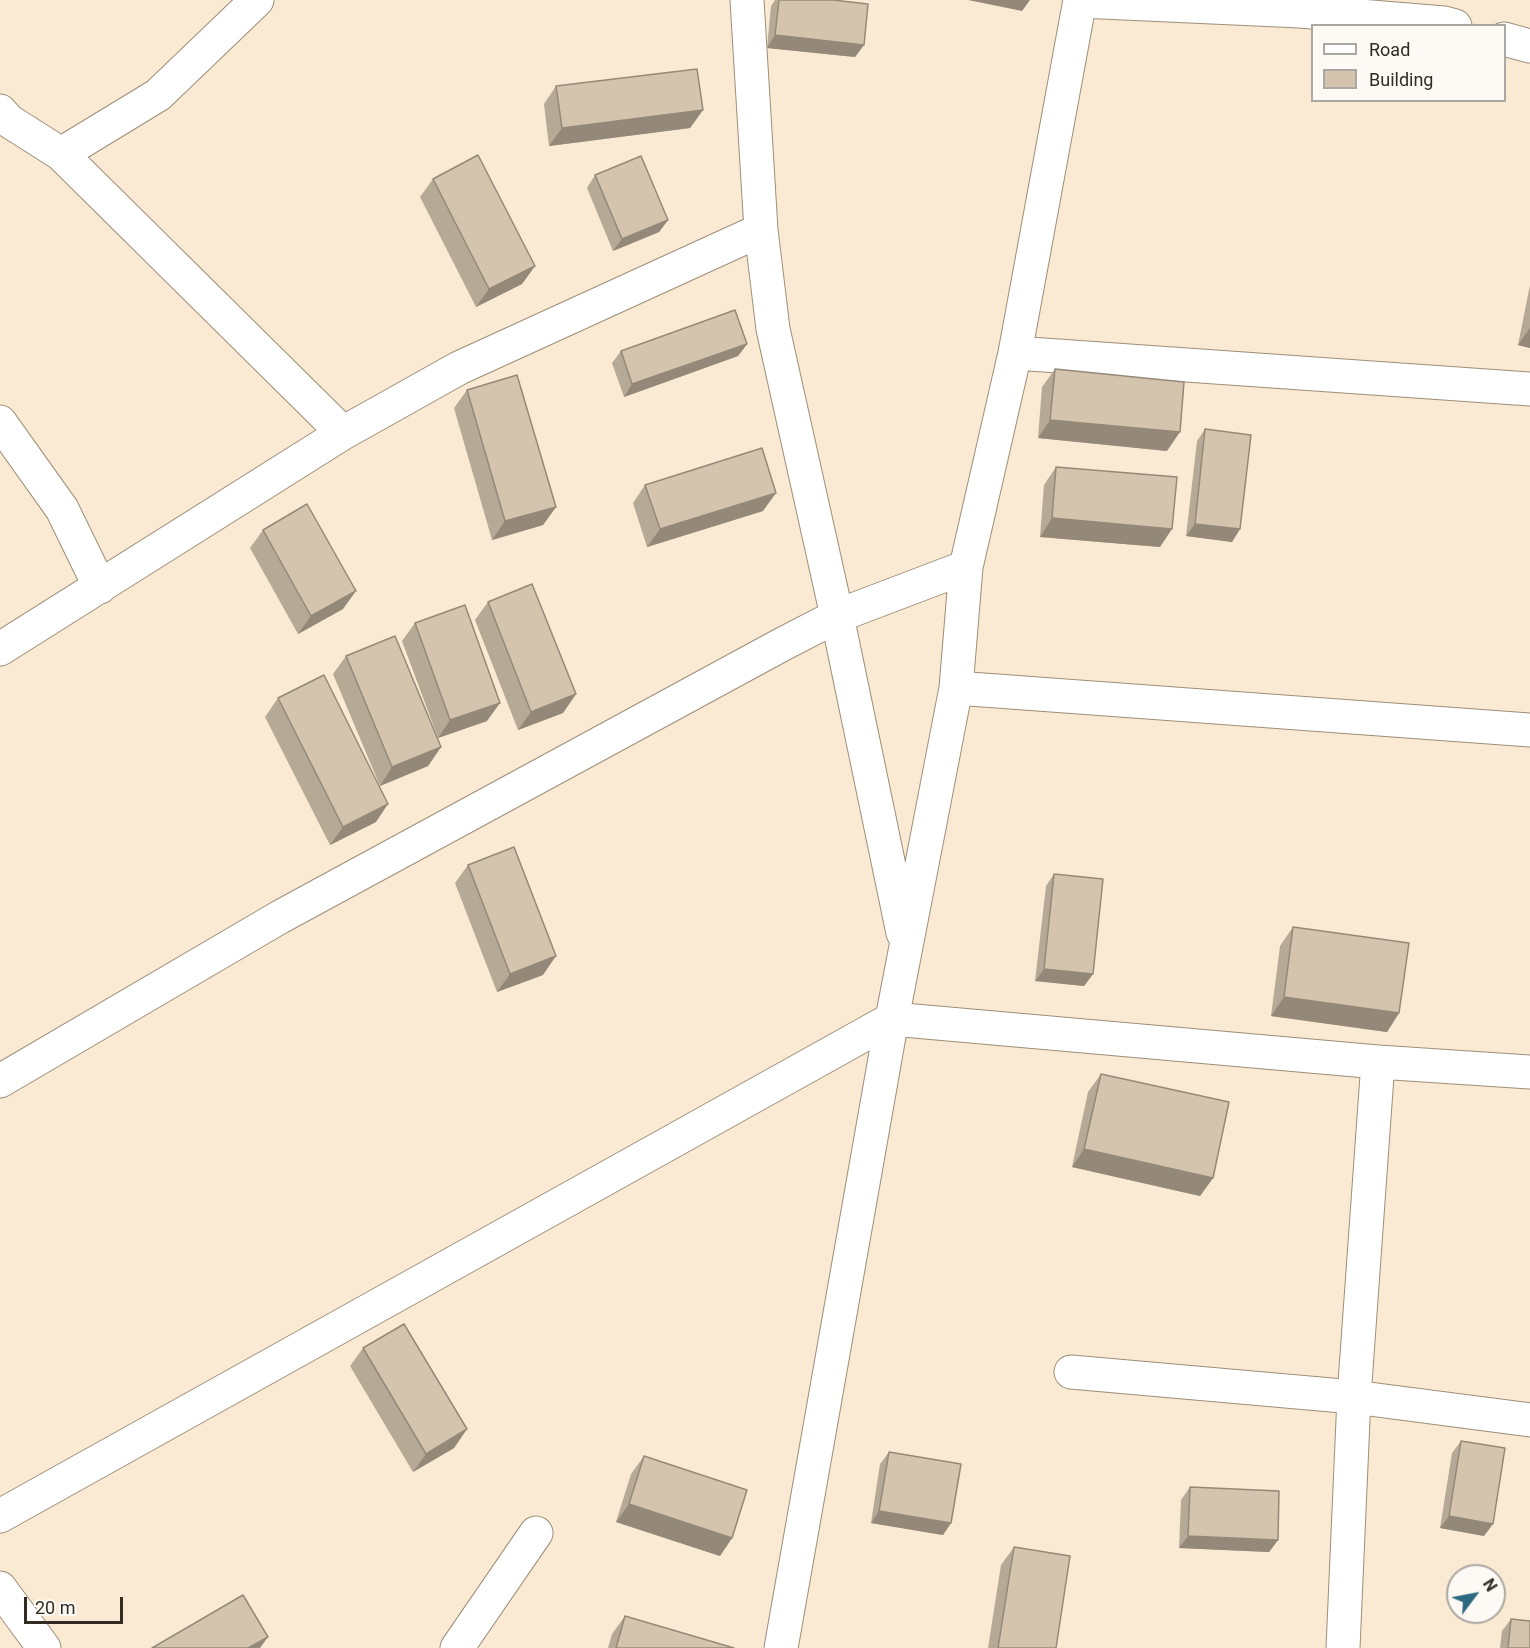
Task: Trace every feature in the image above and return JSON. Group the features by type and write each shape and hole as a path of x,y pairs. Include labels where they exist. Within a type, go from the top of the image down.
{"street":[{"path":"61,154 158,95 257,0"},
{"path":"747,0 761,230 773,328 837,616 906,950"},
{"path":"781,1648 892,1018 956,688 966,567 1015,353 1080,1 1300,11 1450,24"},
{"path":"1506,40 1530,46"},
{"path":"0,111 9,120 61,154 342,433"},
{"path":"0,649 342,433 459,368 761,230"},
{"path":"1015,353 1530,389"},
{"path":"0,422 62,509 100,586"},
{"path":"0,1081 280,917 837,616 966,567"},
{"path":"956,688 1530,730"},
{"path":"0,1516 892,1018 1378,1062 1530,1072"},
{"path":"1343,1648 1354,1397 1378,1062"},
{"path":"1071,1372 1354,1397 1530,1420"},
{"path":"457,1648 536,1533"},
{"path":"0,1588 44,1648"}],"building":[{"path":"779,0 833,0 868,4 864,45 775,35"},
{"path":"697,69 703,110 562,128 556,86"},
{"path":"478,155 535,266 489,289 433,179"},
{"path":"641,156 668,220 622,239 595,175"},
{"path":"735,310 747,344 632,384 621,351"},
{"path":"1055,369 1184,382 1180,432 1050,420"},
{"path":"517,375 556,507 505,521 467,390"},
{"path":"1205,429 1251,435 1240,529 1195,524"},
{"path":"762,448 776,493 660,529 645,485"},
{"path":"1056,467 1177,477 1172,529 1052,518"},
{"path":"307,504 356,591 311,616 263,530"},
{"path":"532,584 576,694 531,712 488,602"},
{"path":"465,605 500,703 450,720 415,623"},
{"path":"395,636 441,747 392,767 346,656"},
{"path":"324,675 388,804 343,827 278,698"},
{"path":"514,847 556,956 510,974 468,865"},
{"path":"1054,874 1103,879 1093,974 1044,969"},
{"path":"1293,927 1409,943 1399,1013 1284,997"},
{"path":"1101,1074 1229,1102 1213,1178 1084,1149"},
{"path":"404,1324 467,1429 426,1454 363,1348"},
{"path":"1461,1441 1505,1448 1493,1524 1449,1516"},
{"path":"889,1452 961,1464 951,1523 879,1511"},
{"path":"644,1456 747,1490 732,1538 629,1504"},
{"path":"1190,1487 1279,1491 1278,1540 1188,1536"},
{"path":"1014,1547 1070,1556 1056,1648 998,1648"},
{"path":"243,1595 268,1637 248,1648 152,1648"},
{"path":"625,1616 734,1648 616,1648"},
{"path":"1511,1619 1530,1621 1530,1648 1508,1648"}]}
